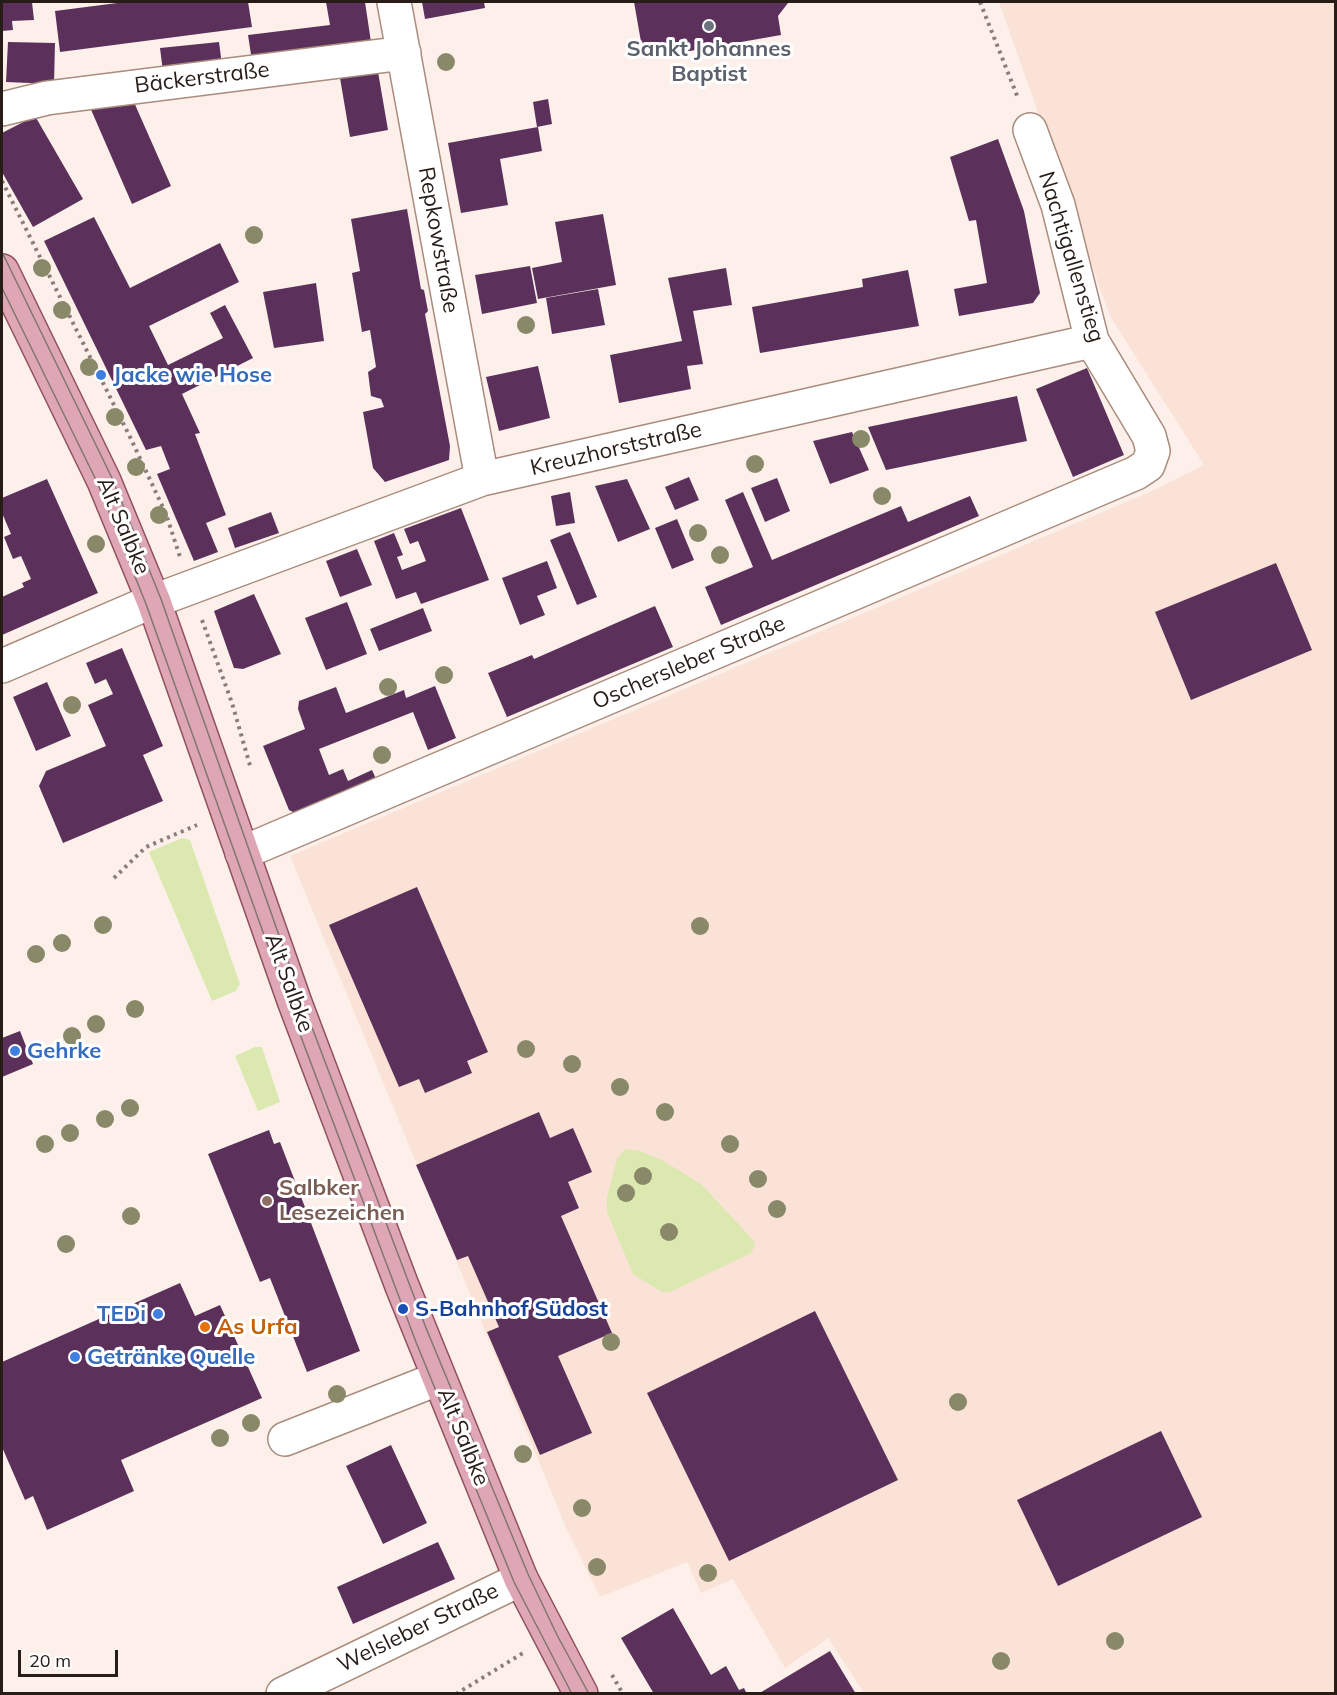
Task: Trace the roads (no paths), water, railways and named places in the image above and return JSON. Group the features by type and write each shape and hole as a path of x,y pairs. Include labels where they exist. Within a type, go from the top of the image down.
{"main road":[{"name":"Alt Salbke","path":"2,271 104,481 154,602 351,1154 521,1579 549,1638 581,1694"}],"street":[{"name":"Repkowstraße","path":"394,2 482,479"},
{"name":"Bäckerstraße","path":"2,110 80,94 404,53"},
{"name":"Nachtigallenstieg","path":"1030,130 1058,205 1092,341 1151,440 1153,451 1151,460 1136,473"},
{"name":"Kreuzhorststraße","path":"2,666 154,602 482,479 1092,341"},
{"name":"Oschersleber Straße","path":"242,853 1136,473"},
{"path":"285,1439 432,1381 438,1376"},
{"name":"Welsleber Straße","path":"283,1694 521,1579"}],"tram line":[{"path":"2,252 112,478 161,599 302,1001 426,1328 528,1574 589,1694"},
{"path":"2,288 97,482 146,604 289,1005 416,1342 514,1582 572,1694"}],"place":[{"name":"Sankt Johannes Baptist","path":"709,26"},
{"name":"Jacke wie Hose","path":"101,375"},
{"name":"Gehrke","path":"15,1051"},
{"name":"Salbker Lesezeichen","path":"267,1201"},
{"name":"S-Bahnhof Südost","path":"403,1309"},
{"name":"TEDi","path":"158,1314"},
{"name":"As Urfa","path":"205,1327"},
{"name":"Getränke Quelle","path":"75,1357"}]}
